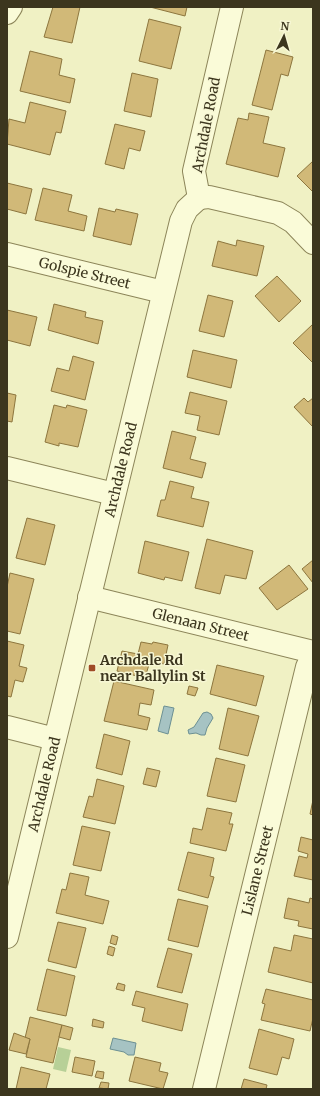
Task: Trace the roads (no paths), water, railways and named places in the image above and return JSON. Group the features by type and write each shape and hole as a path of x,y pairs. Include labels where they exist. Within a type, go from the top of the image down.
{"street":[{"path":"7,13 11,7"},
{"name":"Archdale Road","path":"7,937 163,292 182,221 187,209 199,198 194,171 232,7"},
{"path":"199,198 216,198 278,213 293,222 313,243"},
{"name":"Golspie Street","path":"7,254 163,292"},
{"path":"7,468 114,494"},
{"name":"Glenaan Street","path":"89,598 313,653"},
{"name":"Lislane Street","path":"204,1089 307,667 313,653"},
{"path":"7,727 55,739"}],"water":[{"path":"164,706 174,708 168,734 158,731"},
{"path":"207,712 211,714 213,718 205,735 196,733 189,734 188,730 194,727 203,713"},
{"path":"113,1038 136,1043 134,1055 128,1055 124,1052 110,1049"}],"place":[{"name":"Archdale Rd near Ballylin St","path":"92,668"}]}
